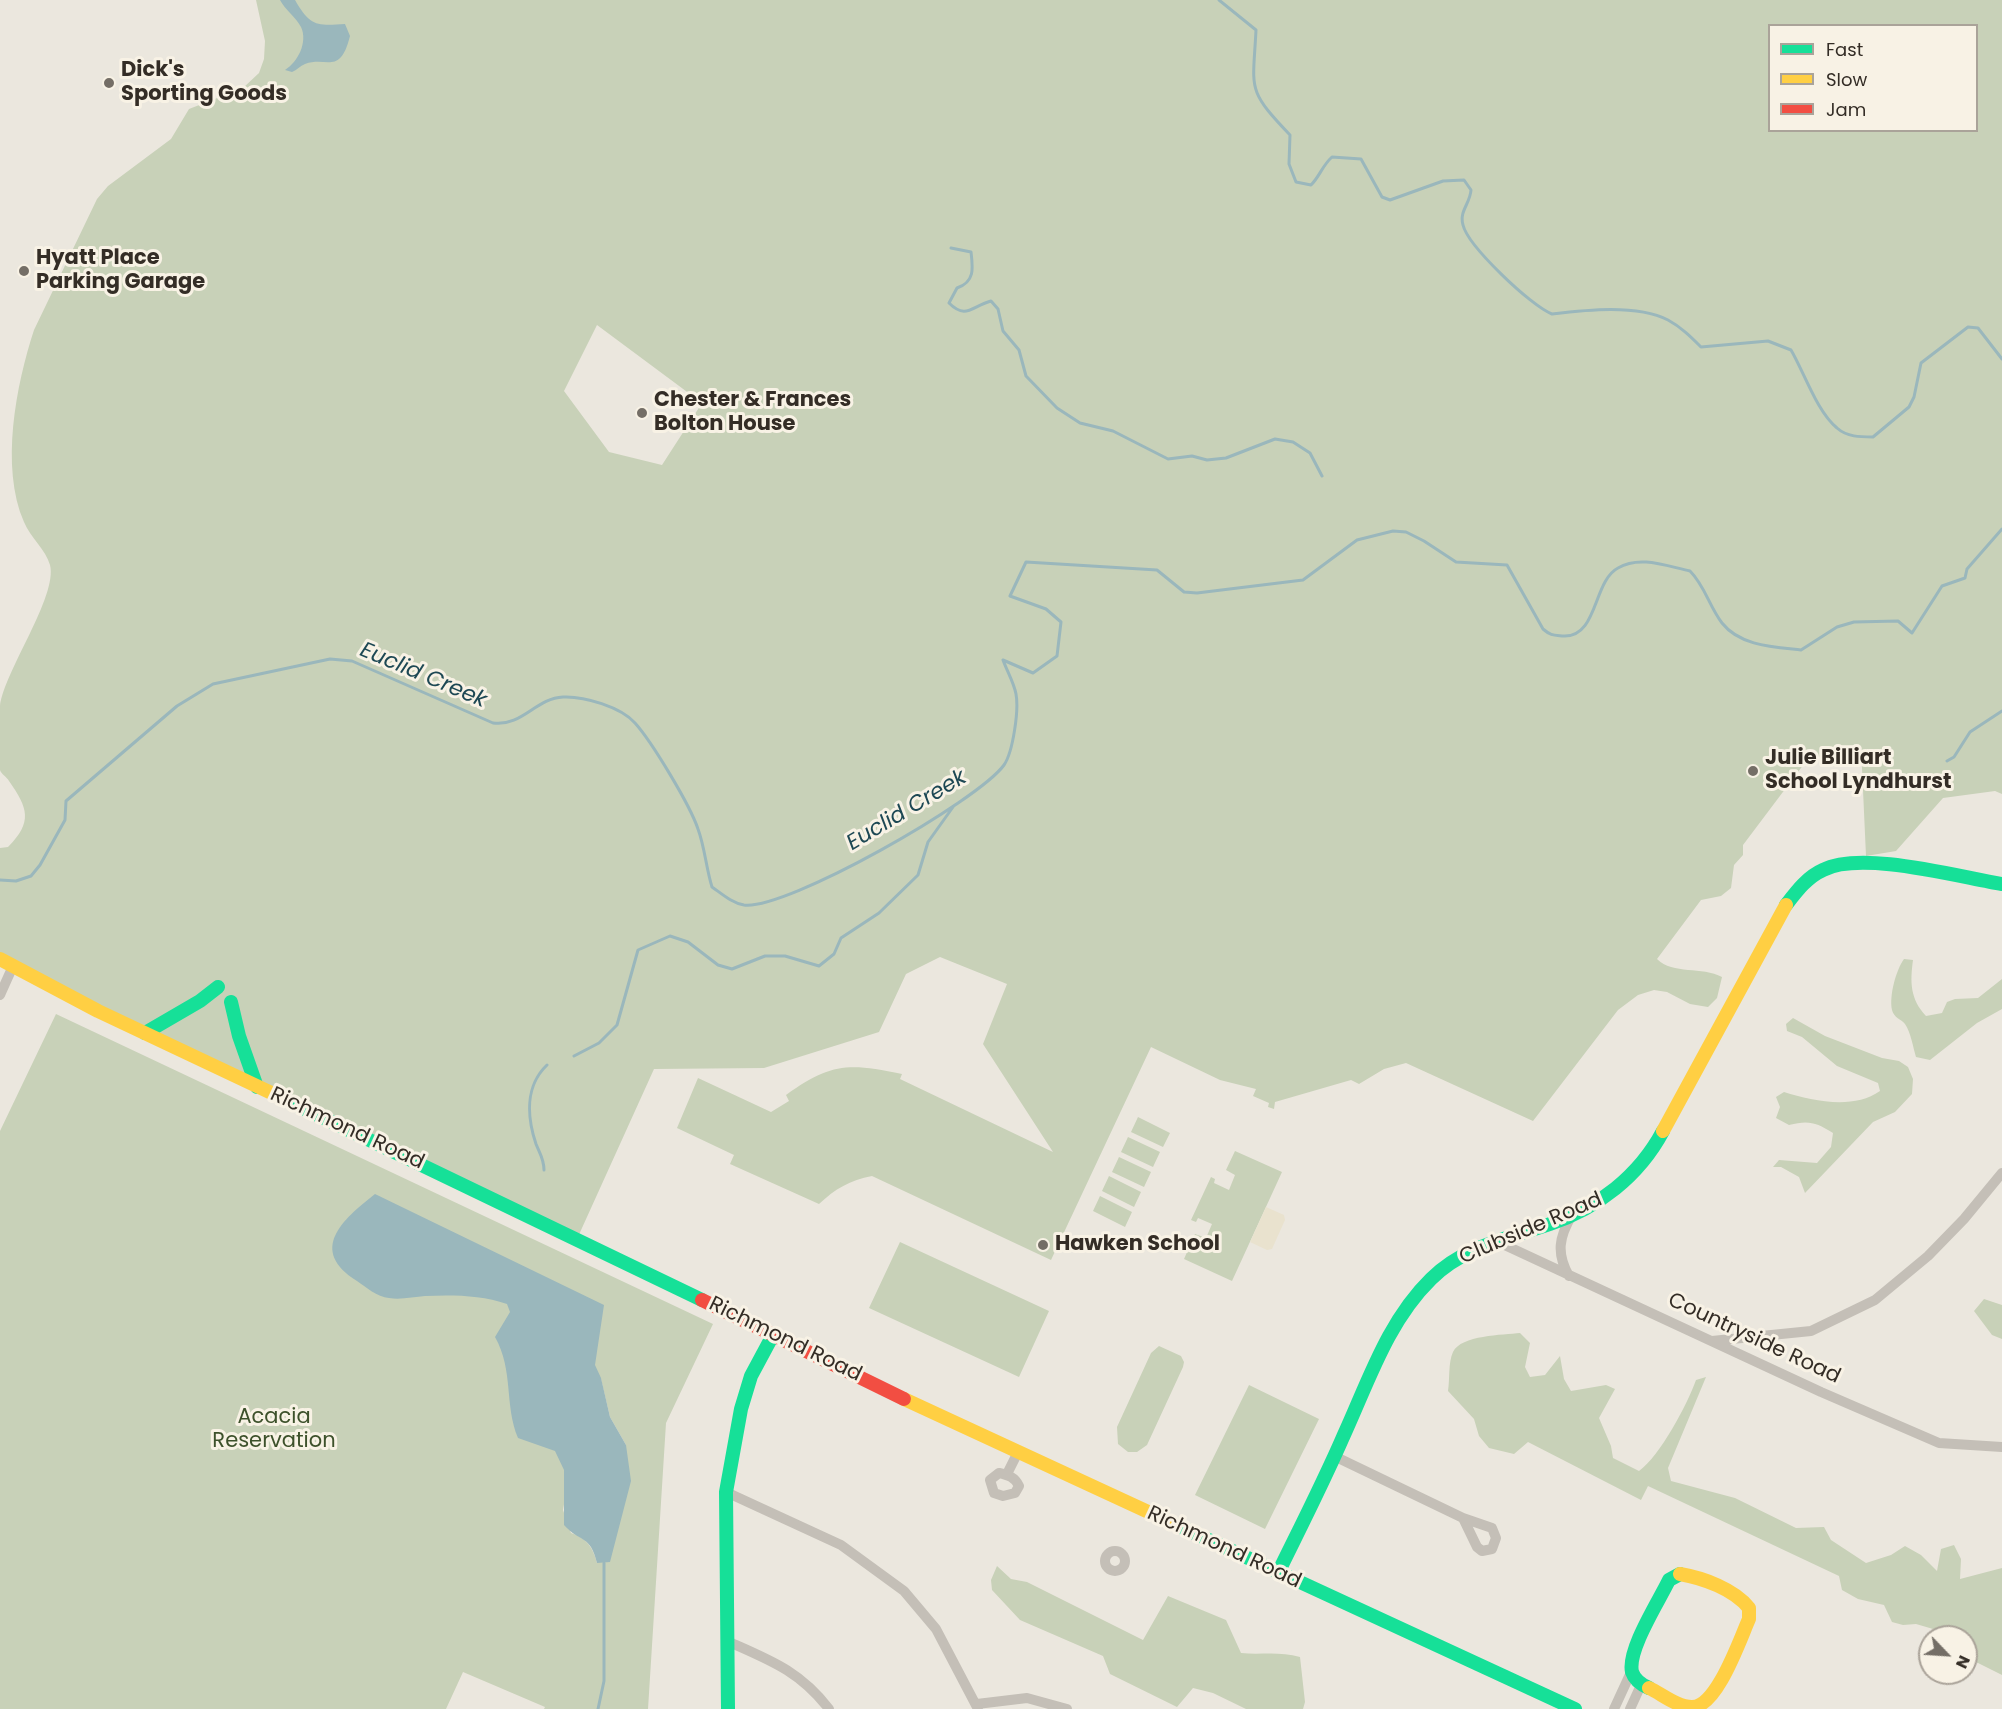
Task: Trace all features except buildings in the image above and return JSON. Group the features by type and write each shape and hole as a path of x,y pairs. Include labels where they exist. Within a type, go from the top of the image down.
{"main road":[{"name":"Clubside Road","path":"1278,1573 1407,1306 1449,1264 1469,1250 1572,1215 1610,1195 1653,1149 1779,914 1798,887 1826,868 1864,863 2002,884"},
{"name":"Richmond Road","path":"0,959 145,1034 1018,1452 1575,1709"},
{"path":"145,1034 200,1001 218,987"},
{"path":"231,1002 239,1036 257,1086"},
{"path":"728,1709 726,1492 741,1409 751,1376 773,1335"},
{"path":"1675,1575 1690,1576 1735,1596 1748,1606 1749,1619 1714,1695 1704,1704 1688,1707 1641,1685 1634,1678 1632,1670 1635,1653 1669,1580 1675,1575"}],"street":[{"path":"0,975 13,966"},
{"path":"0,995 13,966"},
{"path":"1712,1341 1810,1331 1875,1300 1928,1256 1964,1219 2002,1173"},
{"path":"1569,1276 1563,1266 1560,1248 1563,1231 1572,1215"},
{"name":"Countryside Road","path":"1496,1241 1940,1443 2002,1447"},
{"path":"1007,1474 1018,1452"},
{"path":"1334,1456 1463,1518"},
{"path":"726,1492 841,1545 904,1591 936,1629 978,1706 1028,1698 1067,1709"},
{"path":"727,1641 788,1668 813,1688 829,1709"},
{"path":"1614,1709 1632,1670"},
{"path":"1630,1709 1641,1685"}],"green space":[{"path":"256,0 2002,0 2002,794 1995,791 1943,798 1896,851 1866,856 1861,746 1807,760 1743,845 1743,855 1734,865 1731,888 1721,896 1701,900 1657,959 1671,967 1706,972 1722,977 1717,998 1708,1007 1690,1004 1667,992 1654,990 1638,995 1618,1010 1533,1121 1406,1063 1384,1069 1359,1084 1351,1080 1275,1102 1274,1109 1268,1107 1269,1103 1253,1096 1256,1089 1220,1080 1151,1047 1051,1260 872,1176 843,1186 819,1204 730,1164 734,1155 677,1128 698,1078 771,1112 789,1101 786,1095 802,1084 828,1071 853,1067 902,1074 900,1079 1053,1152 983,1044 1007,984 940,957 906,974 879,1032 764,1068 654,1069 577,1239 0,959 0,848 8,847 16,838 25,815 20,799 0,770 0,706 11,674 39,614 50,579 48,559 24,522 13,477 13,426 27,352 34,330 97,199 108,186 171,139 189,109 243,88 259,73 264,59 265,41","holes":["597,325 702,403 662,465 609,452 564,391"]},
{"path":"1904,959 1913,960 1912,990 1926,1016 1942,1013 1947,1002 1955,999 1978,998 2002,979 2002,1009 1977,1023 1930,1060 1916,1057 1907,1028 1892,1010 1891,998 1894,983"},
{"name":"Acacia Reservation","path":"56,1014 713,1324 666,1423 648,1709 544,1709 545,1707 463,1672 446,1709 0,1709 0,1131","holes":["601,1379 610,1417 626,1445 597,1563 588,1544 571,1533 563,1510 566,1493 564,1470"]},
{"path":"1793,1018 1825,1036 1882,1058 1899,1061 1908,1067 1913,1079 1912,1094 1895,1112 1873,1122 1805,1193 1799,1177 1781,1167 1773,1167 1779,1160 1817,1163 1831,1147 1833,1133 1812,1123 1789,1125 1776,1118 1780,1107 1776,1097 1784,1092 1820,1101 1845,1102 1869,1097 1880,1091 1878,1083 1837,1066 1802,1037 1787,1031 1786,1024"},
{"path":"1138,1117 1170,1133 1163,1147 1131,1132"},
{"path":"1128,1137 1160,1152 1153,1167 1121,1152"},
{"path":"1235,1151 1282,1172 1232,1281 1184,1259 1195,1234 1206,1238 1212,1224 1198,1218 1196,1222 1191,1220 1211,1177 1215,1179 1214,1183 1229,1190 1235,1175 1226,1170"},
{"path":"1119,1157 1151,1172 1144,1187 1112,1172"},
{"path":"1109,1176 1141,1192 1134,1207 1102,1191"},
{"path":"1100,1196 1132,1212 1125,1227 1093,1211"},
{"path":"900,1242 1049,1311 1019,1377 869,1308"},
{"path":"1984,1299 2002,1305 2002,1339 1992,1335 1974,1311"},
{"path":"1520,1333 1530,1343 1525,1367 1530,1377 1545,1375 1560,1356 1564,1379 1571,1391 1606,1385 1615,1389 1599,1418 1611,1446 1613,1458 1639,1471 1664,1442 1680,1416 1696,1380 1706,1377 1668,1468 1671,1481 1735,1498 1796,1528 1824,1527 1831,1540 1866,1563 1891,1555 1905,1546 1921,1555 1937,1571 1941,1549 1954,1545 1961,1559 1960,1579 2002,1568 2002,1675 1978,1663 1978,1625 1903,1625 1892,1622 1884,1605 1858,1599 1842,1590 1839,1576 1648,1486 1641,1500 1528,1442 1514,1454 1489,1448 1479,1436 1474,1419 1448,1391 1451,1356 1457,1346 1473,1339"},
{"path":"1159,1346 1181,1356 1184,1362 1183,1367 1147,1445 1137,1452 1128,1452 1118,1444 1117,1427 1151,1353"},
{"path":"1249,1385 1319,1419 1265,1529 1195,1495"},
{"path":"997,1566 1011,1579 1027,1582 1143,1640 1168,1596 1226,1620 1241,1653 1300,1657 1305,1702 1303,1709 1246,1709 1213,1693 1193,1688 1177,1707 1110,1674 1103,1656 1020,1620 992,1590 991,1580"}],"shaded area":[{"path":"1266,1207 1284,1215 1285,1220 1272,1249 1267,1250 1250,1242"}],"water":[{"path":"280,0 295,0 310,20 320,24 345,24 350,36 342,56 332,62 305,64 292,72 285,70 298,57 303,33 299,23"},
{"path":"375,1194 604,1305 595,1365 601,1378 610,1417 626,1445 631,1481 610,1562 597,1563 588,1543 564,1525 564,1470 555,1451 518,1438 511,1413 505,1362 495,1337 510,1312 507,1304 467,1296 425,1296 398,1299 380,1296 342,1269 334,1258 332,1247 335,1236 342,1225 351,1214"}],"waterway":[{"path":"1219,0 1256,30 1255,88 1266,108 1290,135 1289,164 1296,182 1311,185 1332,157 1361,159 1382,197 1390,200 1443,181 1464,180 1471,190 1462,216 1467,235 1516,288 1542,309 1552,314 1611,310 1641,312 1668,320 1686,332 1701,347 1768,341 1791,350 1817,402 1830,421 1841,431 1859,437 1873,437 1909,407 1914,397 1921,363 1968,327 1978,328 2002,359"},
{"path":"951,248 971,252 972,274 967,282 957,288 949,303 960,311 965,311 991,301 998,309 1003,331 1019,350 1026,376 1057,408 1080,423 1113,431 1168,459 1192,456 1207,460 1226,458 1275,439 1293,442 1310,453 1322,476"},
{"name":"Euclid Creek","path":"0,880 16,881 31,876 40,865 65,820 66,801 177,706 213,684 330,659 352,661 493,723 512,721 545,702 563,697 591,701 621,712 629,717 642,732 694,818 712,887 731,900 744,905 766,902 799,890 880,850 958,803 987,782 1004,765 1013,741 1017,701 1014,686 1003,660 1033,673 1057,656 1061,622 1046,609 1010,596 1026,562 1157,570 1184,592 1197,593 1303,580 1357,540 1393,531 1406,532 1456,562 1507,565 1543,629 1553,635 1575,634 1583,628 1610,575 1626,564 1644,562 1690,571 1700,583 1714,610 1729,631 1758,644 1801,650 1837,627 1854,622 1898,621 1912,633 1942,586 1965,578 1967,569 2002,529"},
{"path":"1947,761 1954,757 1970,732 2002,711"},
{"path":"574,1056 599,1043 617,1025 638,950 670,936 688,942 718,965 732,969 765,956 785,956 819,966 834,954 841,938 879,913 918,875 928,842 953,807"},
{"path":"544,1170 543,1160 533,1134 530,1102 535,1082 547,1065"},
{"path":"598,1709 604,1681 604,1563"}],"traffic: fast":[{"path":"1786,905 1802,885 1812,877 1823,870 1840,865 1861,863 1911,867 2002,884"},
{"path":"145,1033 200,1001 218,987"},
{"path":"231,1002 239,1036 257,1087"},
{"path":"280,1097 702,1300"},
{"path":"1278,1573 1328,1471 1380,1354 1402,1314 1416,1296 1444,1268 1472,1251 1568,1217 1601,1199 1616,1188 1642,1162 1663,1131"},
{"path":"728,1709 726,1492 741,1409 751,1376 773,1335"},
{"path":"1170,1522 1575,1709"},
{"path":"1649,1688 1639,1682 1632,1672 1634,1651 1669,1580 1680,1574"}],"traffic: slow":[{"path":"1663,1131 1786,905"},
{"path":"0,959 98,1011 280,1097"},
{"path":"904,1399 1170,1522"},
{"path":"1649,1688 1681,1705 1692,1707 1701,1704 1719,1684 1734,1656 1749,1619 1749,1608 1735,1595 1698,1578 1680,1574"}],"traffic: jam":[{"path":"702,1300 904,1399"}],"place":[{"name":"Dick's Sporting Goods","path":"109,83"},
{"name":"Hyatt Place Parking Garage","path":"24,271"},
{"name":"Chester & Frances Bolton House","path":"642,413"},
{"name":"Julie Billiart School Lyndhurst","path":"1753,771"},
{"name":"Hawken School","path":"1043,1245"}]}
